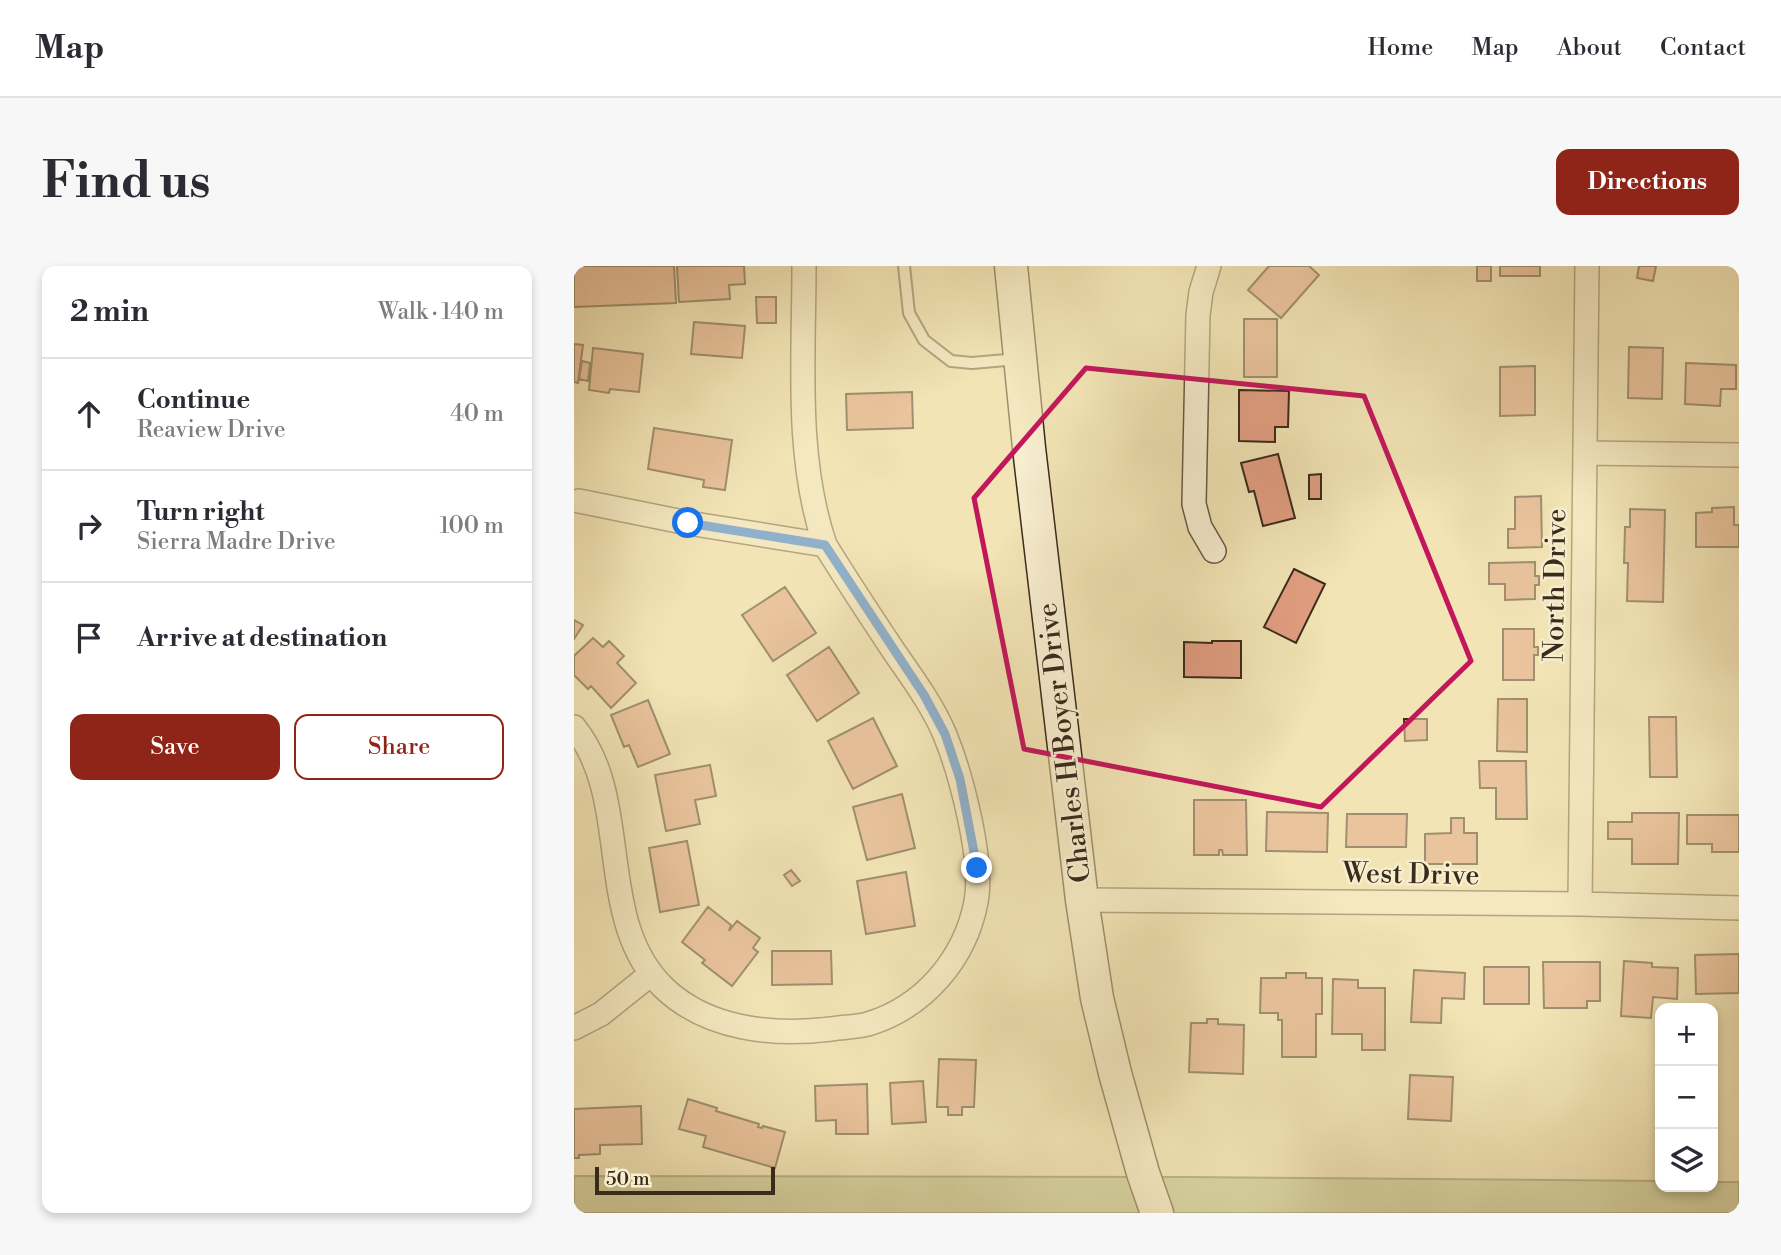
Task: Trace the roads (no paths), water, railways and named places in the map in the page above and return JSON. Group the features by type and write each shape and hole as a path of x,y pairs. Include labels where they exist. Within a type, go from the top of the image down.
{"street":[{"path":"574,726 590,750 601,781 626,922 638,954 651,974 667,991 695,1010 724,1023 750,1029 824,1030 865,1025 884,1018 920,997 947,969 967,933 976,902 977,868 960,779 945,734 924,695 825,545 817,522 805,443 804,266"},
{"path":"1209,266 1201,292 1198,315 1194,504 1200,527 1214,551"},
{"name":"North Drive","path":"1580,904 1587,266"},
{"name":"Charles H Boyer Drive","path":"1011,269 1082,900 1097,998 1115,1073 1157,1213"},
{"path":"1585,453 1739,455"},
{"path":"579,501 688,523 825,545"},
{"name":"West Drive","path":"1082,900 1739,908"},
{"path":"574,1028 601,1014 651,974"}],"lane":[{"path":"904,266 909,313 924,340 951,361 972,363 1020,359"}]}
